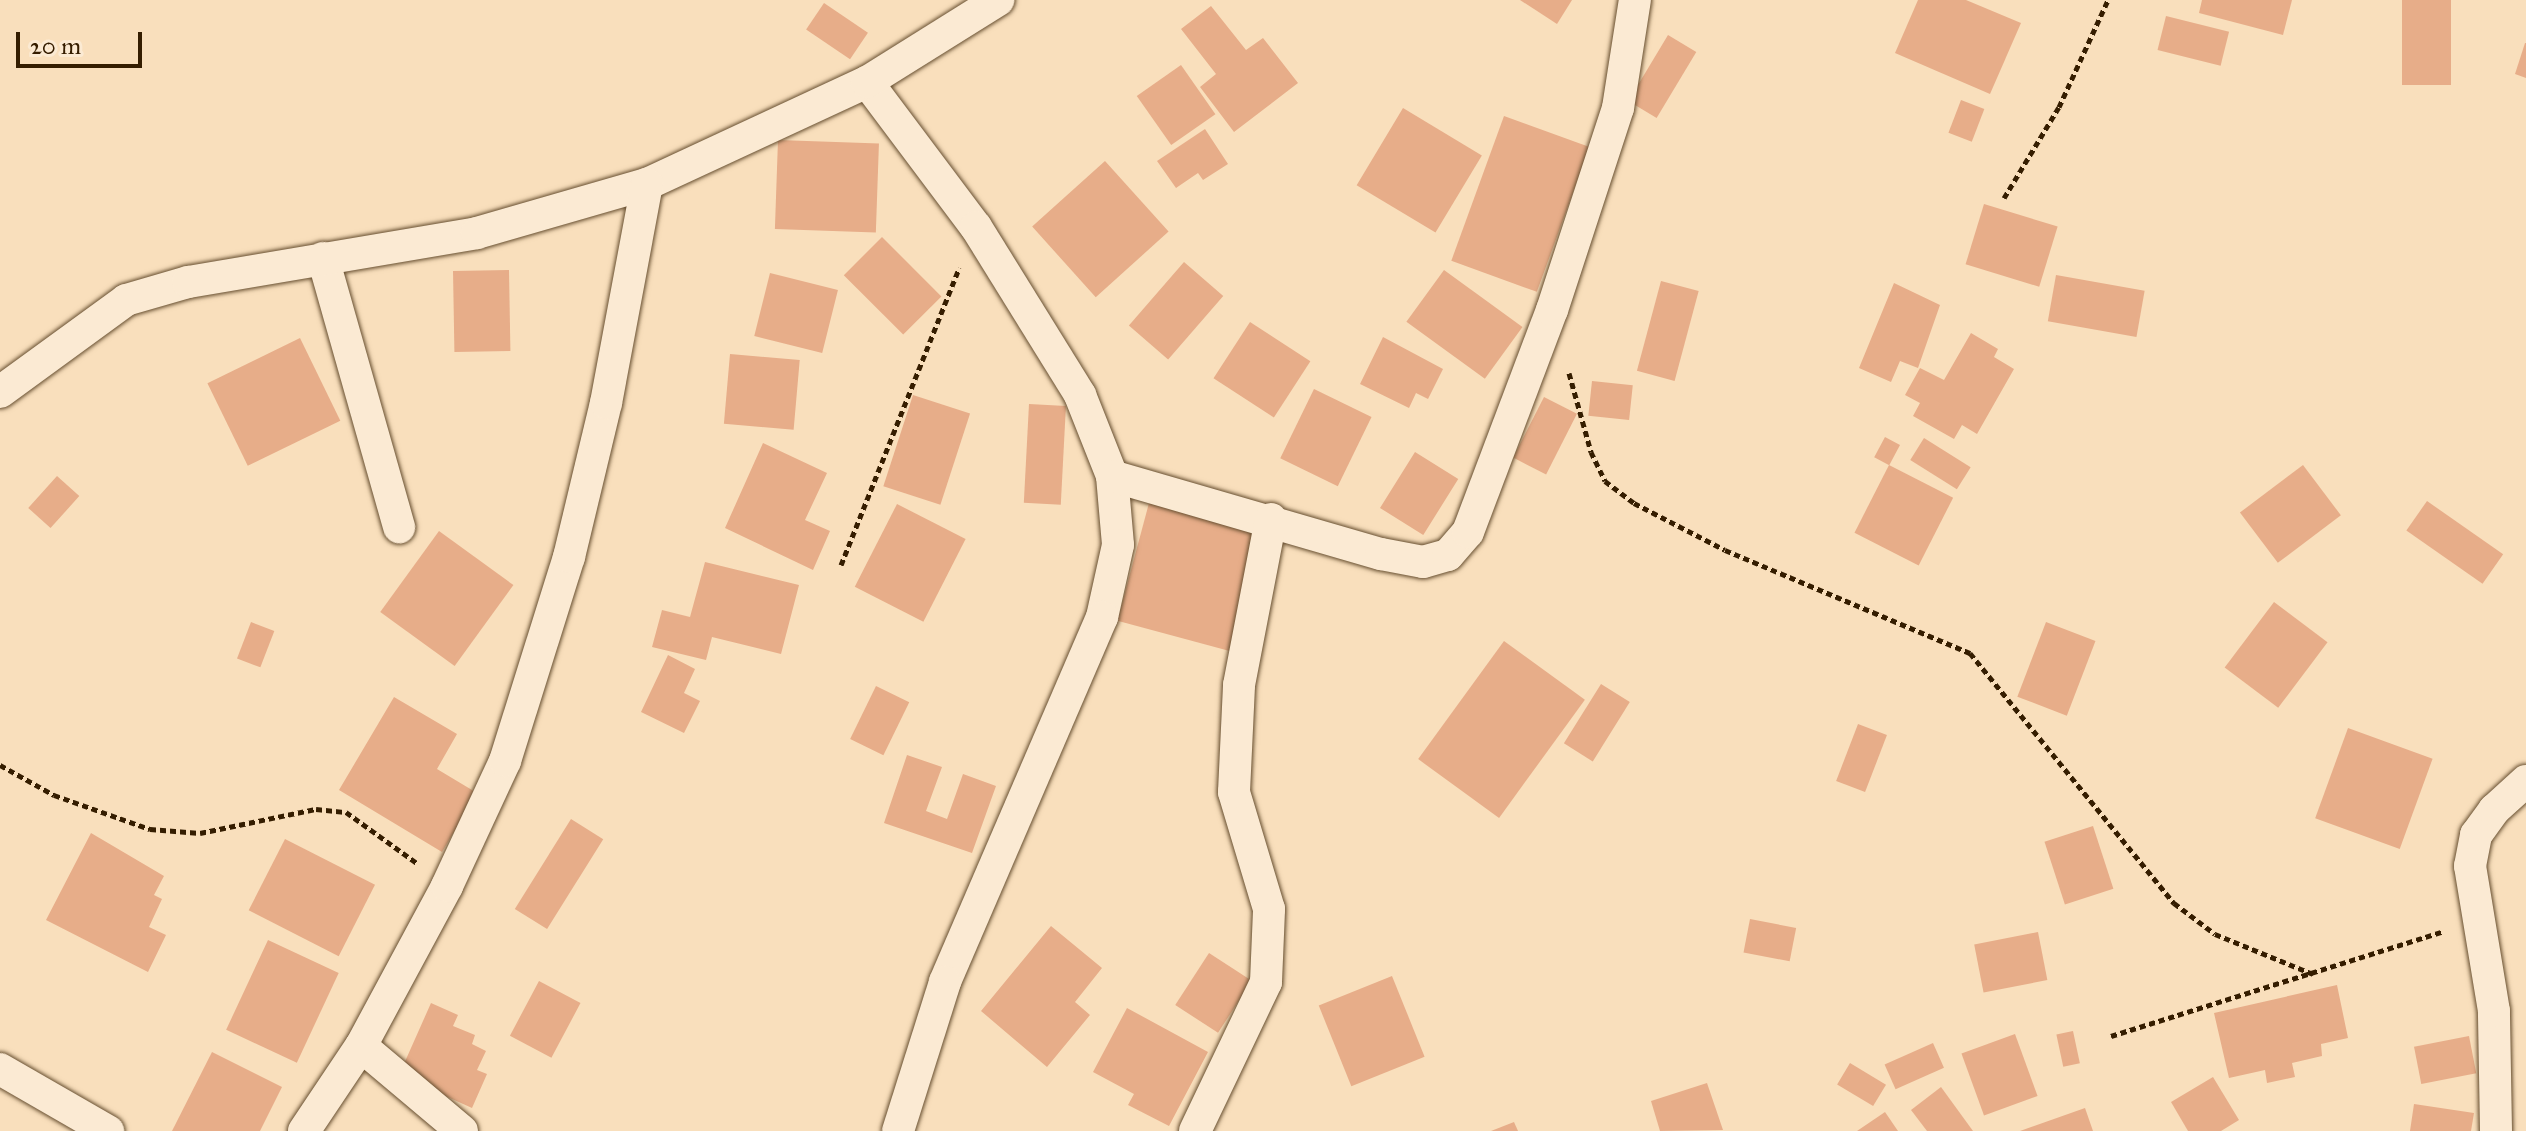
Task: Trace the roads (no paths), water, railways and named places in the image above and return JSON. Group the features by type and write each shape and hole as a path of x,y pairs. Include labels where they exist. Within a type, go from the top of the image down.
{"street":[{"path":"0,392 126,300 188,282 477,233 647,184 867,82 998,0"},
{"path":"1112,476 1423,562 1448,555 1468,532 1552,310 1618,108 1635,0"},
{"path":"867,82 976,227 1080,395 1112,476 1118,545 1102,617 945,982 898,1131"},
{"path":"304,1131 361,1046 447,886 505,761 569,557 606,403 647,184"},
{"path":"323,258 399,527"},
{"path":"1195,1131 1266,982 1269,909 1234,792 1239,685 1271,519"},
{"path":"2496,1131 2494,1011 2470,866 2476,835 2494,810 2526,781"},
{"path":"361,1046 462,1131"},
{"path":"0,1069 108,1131"}]}
